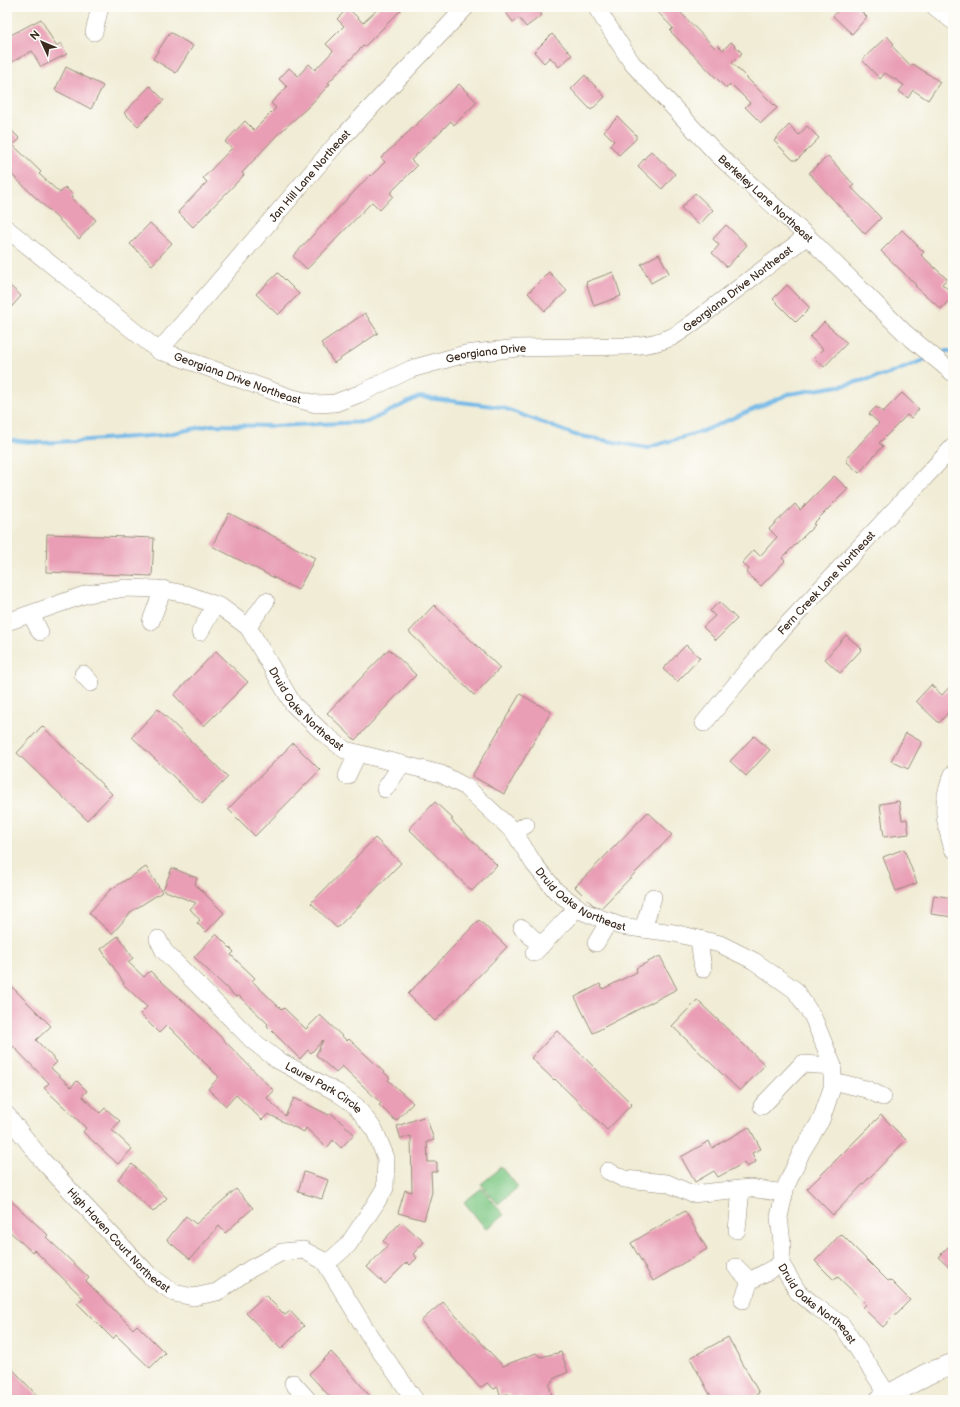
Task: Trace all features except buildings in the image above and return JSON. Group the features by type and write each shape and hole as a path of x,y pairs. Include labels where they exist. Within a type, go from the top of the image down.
{"main road":[{"path":"885,1398 927,1374 953,1364"}],"street":[{"path":"94,32 100,7"},
{"name":"Jan Hill Lane Northeast","path":"159,351 338,142 466,7"},
{"name":"Berkeley Lane Northeast","path":"596,7 632,63 717,154 807,236 906,333 953,373"},
{"path":"935,7 953,21"},
{"path":"7,229 159,351"},
{"name":"Georgiana Drive Northeast","path":"665,339 672,337 690,325 807,236"},
{"name":"Georgiana Drive","path":"316,404 335,403 360,394 411,369 465,354 518,348 631,346 647,344 665,339"},
{"name":"Georgiana Drive Northeast","path":"159,351 289,397 316,404"},
{"name":"Fern Creek Lane Northeast","path":"704,723 769,644 842,568 953,447"},
{"name":"Druid Oaks Northeast","path":"7,622 87,594 125,588 163,589 186,594 215,605 248,627 293,704 322,732 344,750 441,774 466,787 520,829 534,864 556,891 584,912 620,926 674,933 720,944 754,961 795,990 813,1017 833,1074 832,1088 821,1120 802,1151 784,1193 780,1217 782,1244 781,1264 798,1292 842,1325 885,1398"},
{"path":"151,620 163,589"},
{"path":"248,627 266,601"},
{"path":"200,632 215,605"},
{"path":"31,614 40,632"},
{"path":"347,776 358,753"},
{"path":"385,788 402,764"},
{"path":"953,774 950,781 944,810 947,830 953,849"},
{"path":"643,929 653,897"},
{"path":"522,928 538,950 578,907"},
{"path":"596,943 609,921"},
{"name":"Laurel Park Circle","path":"158,939 164,950 254,1041 276,1060 338,1093 356,1106 375,1131 386,1158 385,1188 348,1245 326,1264"},
{"path":"699,939 704,969"},
{"path":"762,1106 802,1064 833,1074 883,1097"},
{"name":"High Haven Court Northeast","path":"7,1115 42,1160 143,1269 174,1293 193,1297 217,1292 250,1269 282,1252 303,1250 322,1260 326,1264 371,1338 415,1400"},
{"path":"608,1171 624,1179 667,1183 692,1194 750,1188 784,1193"},
{"path":"737,1230 741,1189"},
{"path":"743,1300 750,1281 781,1264"},
{"path":"736,1267 750,1281"},
{"path":"293,1383 308,1400"}],"green space":[{"path":"502,1167 518,1187 498,1204 481,1184"},
{"path":"482,1188 504,1215 486,1229 464,1202"}],"waterway":[{"path":"938,354 946,351 953,351"},
{"path":"7,440 43,443 163,435 212,425 273,426 367,422 419,397 501,407 575,435 647,448 703,431 789,394 845,385 892,373 928,358"}]}
